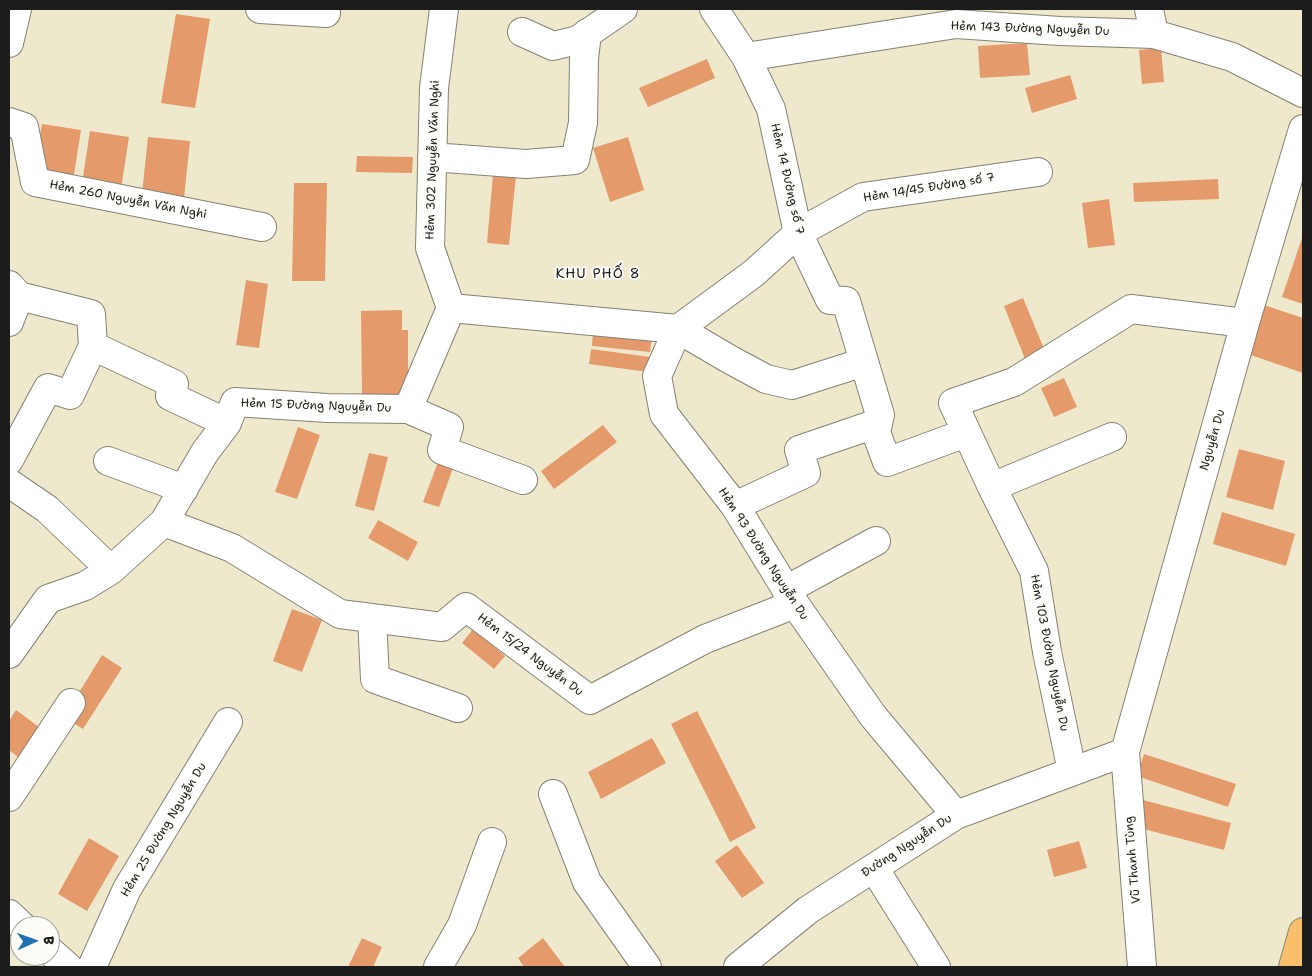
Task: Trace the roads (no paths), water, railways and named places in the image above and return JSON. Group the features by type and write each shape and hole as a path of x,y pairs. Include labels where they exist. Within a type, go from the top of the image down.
{"main road":[{"path":"1293,967 1303,932"}],"street":[{"path":"9,43 17,9"},
{"path":"262,9 326,13"},
{"name":"Hẻm 302 Nguyễn Văn Nghi","path":"444,9 434,88 430,248 451,308"},
{"path":"522,32 553,46 578,40 624,9"},
{"name":"Hẻm 14 Đường số 7","path":"714,9 746,57 772,109 798,233 830,300 846,300 880,415 876,432 887,462 966,433"},
{"name":"Hẻm 143 Đường Nguyễn Du","path":"746,57 956,24 1060,31 1152,21 1232,56 1303,93"},
{"path":"432,157 526,164 575,160 584,123 584,59 587,33"},
{"name":"Hẻm 260 Nguyễn Văn Nghi","path":"9,122 24,127 35,182 262,228"},
{"name":"Nguyễn Du","path":"1125,752 1245,323 1303,129"},
{"name":"Hẻm 14/45 Đường số 7","path":"798,233 863,196 1038,172"},
{"name":"Hẻm 93 Đường Nguyễn Du","path":"798,233 754,273 678,330 657,376 664,414 735,506 791,597 873,716 956,815"},
{"path":"9,322 14,290 91,314 93,346 70,395 48,388 9,460"},
{"path":"451,308 678,330 728,360 766,379 792,385 864,362"},
{"name":"Hẻm 15 Đường Nguyễn Du","path":"9,654 48,599 85,586 111,570 164,522 205,452 227,423 235,402 327,408 408,409 451,308"},
{"name":"Hẻm 103 Đường Nguyễn Du","path":"1072,771 1047,652 1034,571 953,403 1014,382 1131,309 1245,323"},
{"path":"93,346 174,384 170,396 227,423"},
{"path":"408,409 449,426 442,450 524,480"},
{"path":"735,506 806,473 799,450 878,423"},
{"path":"992,487 1112,437"},
{"path":"108,462 184,489"},
{"path":"9,483 47,509 111,570"},
{"name":"Hẻm 15/24 Nguyễn Du","path":"164,522 232,548 340,614 442,627 466,607 590,700 791,597"},
{"path":"791,597 876,541"},
{"path":"372,618 375,679 458,708"},
{"path":"9,797 71,703"},
{"name":"Hẻm 25 Đường Nguyễn Du","path":"92,967 127,890 228,722"},
{"name":"Đường Nguyễn Du","path":"738,967 808,910 956,815 1125,752"},
{"name":"Vũ Thanh Tùng","path":"1125,752 1142,967"},
{"path":"553,794 587,882 647,967"},
{"path":"438,967 462,925 492,842"},
{"path":"874,868 936,967"}],"district":[{"name":"KHU PHỐ 8","path":"598,274"}]}
